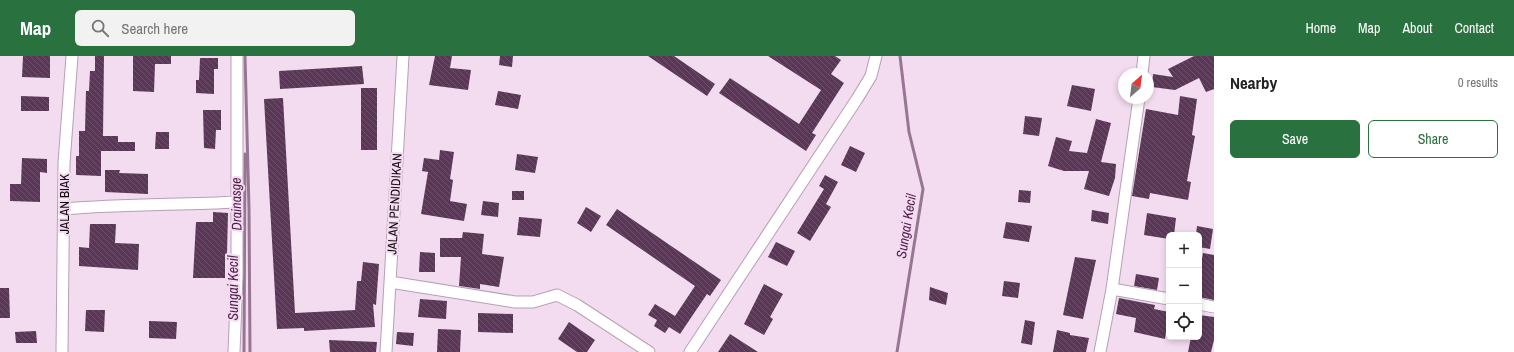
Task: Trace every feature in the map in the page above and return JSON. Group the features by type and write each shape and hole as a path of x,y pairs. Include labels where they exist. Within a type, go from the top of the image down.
{"street":[{"name":"JALAN BIAK","path":"62,352 64,163 72,56"},
{"path":"234,352 237,202 237,56"},
{"name":"JALAN PENDIDIKAN","path":"386,352 403,56"},
{"path":"690,352 854,106 871,76 876,56"},
{"path":"1143,68 1144,56"},
{"path":"1100,352 1112,289 1138,104"},
{"path":"64,209 103,206 176,206 237,202"},
{"path":"390,282 515,302 533,302 551,296 557,296 577,305 649,352"},
{"path":"1112,289 1166,298"},
{"path":"1202,305 1214,307"}],"building":[{"path":"23,56 50,56 50,78 22,77"},
{"path":"95,56 104,56 103,136 118,136 118,142 135,142 135,151 101,151 101,176 76,175 76,156 79,156 79,131 85,131 86,91 89,91 90,71 95,71"},
{"path":"133,56 171,56 171,64 155,64 154,92 133,91"},
{"path":"435,56 452,56 450,68 471,70 468,90 429,85"},
{"path":"500,56 513,56 512,67 499,65"},
{"path":"648,56 674,56 715,84 707,96"},
{"path":"768,56 835,56 841,60 831,74 844,83 812,133 816,135 806,151 719,93 730,78 799,124 821,90"},
{"path":"1194,56 1214,56 1214,89 1206,92 1199,78 1175,90 1154,87 1154,74 1173,77 1168,69"},
{"path":"200,58 218,58 218,69 214,69 214,94 196,93 196,80 199,80"},
{"path":"362,66 364,84 280,89 279,71"},
{"path":"1072,85 1095,89 1091,111 1067,106"},
{"path":"361,88 377,88 377,150 361,150"},
{"path":"498,91 521,95 518,109 495,105"},
{"path":"21,96 49,97 49,111 21,111"},
{"path":"1180,96 1197,99 1192,135 1195,136 1187,181 1191,182 1188,200 1150,193 1149,199 1132,196 1146,109 1178,115"},
{"path":"283,98 295,313 355,310 357,281 361,281 363,262 379,264 376,305 373,304 375,327 304,331 304,328 277,329 264,99"},
{"path":"203,110 221,110 221,130 216,130 215,149 204,148"},
{"path":"1025,116 1042,118 1039,136 1023,134"},
{"path":"1096,119 1111,123 1101,162 1116,164 1115,178 1109,196 1084,189 1089,171 1064,171 1048,166 1056,137 1072,141 1069,151 1087,153"},
{"path":"156,132 169,132 169,149 155,149"},
{"path":"850,146 865,153 856,172 841,165"},
{"path":"440,150 454,152 450,179 453,180 450,201 467,204 464,221 421,214 428,172 422,171 424,158 439,160"},
{"path":"517,154 538,157 535,173 515,170"},
{"path":"22,158 47,159 47,173 40,172 40,202 10,201 10,184 21,184"},
{"path":"105,170 120,170 119,173 148,174 148,194 105,192"},
{"path":"825,175 838,182 826,204 831,207 810,241 797,233 824,189 819,186"},
{"path":"1019,190 1031,191 1030,203 1018,202"},
{"path":"512,191 524,191 524,200 512,200"},
{"path":"483,201 499,203 498,217 481,215"},
{"path":"586,207 601,216 591,232 577,223"},
{"path":"617,209 721,280 710,296 707,294 680,334 669,327 665,333 654,326 657,320 648,315 655,304 675,316 695,286 606,225"},
{"path":"1092,210 1109,213 1108,224 1091,221"},
{"path":"213,212 228,213 225,278 193,278 196,222 213,222"},
{"path":"1147,213 1176,218 1174,232 1166,232 1166,239 1144,235"},
{"path":"519,217 542,219 540,237 517,235"},
{"path":"1006,222 1032,226 1029,242 1003,238"},
{"path":"90,224 116,224 115,243 139,244 138,270 79,266 79,247 89,248"},
{"path":"1197,226 1213,229 1210,249 1202,248 1202,232 1196,232"},
{"path":"463,232 484,234 482,254 504,257 499,287 480,284 480,289 459,286 461,257 440,257 440,238 462,238"},
{"path":"776,242 795,251 787,266 768,257"},
{"path":"420,252 435,253 435,272 419,272"},
{"path":"1203,253 1214,255 1214,300 1202,298"},
{"path":"1075,257 1096,260 1083,319 1063,315"},
{"path":"1136,274 1159,278 1157,290 1134,286"},
{"path":"1004,281 1020,283 1018,298 1002,296"},
{"path":"764,284 783,294 770,317 773,319 764,335 744,324"},
{"path":"930,287 948,293 946,305 929,300"},
{"path":"0,288 9,288 10,318 0,318"},
{"path":"1119,298 1155,305 1154,309 1166,311 1165,339 1134,332 1136,318 1116,314"},
{"path":"420,299 447,301 446,319 418,317"},
{"path":"86,310 105,310 104,332 85,331"},
{"path":"478,313 513,314 513,333 478,332"},
{"path":"1202,315 1214,317 1214,340 1211,352 1188,352 1190,340 1202,340"},
{"path":"1025,320 1035,322 1032,345 1021,343"},
{"path":"149,321 177,322 176,339 149,338"},
{"path":"569,322 595,340 587,352 577,352 558,339"},
{"path":"438,329 461,330 460,352 437,352"},
{"path":"1057,330 1070,333 1070,335 1089,338 1086,352 1053,352"},
{"path":"36,331 37,343 16,343 15,332"},
{"path":"397,332 414,333 413,346 396,344"},
{"path":"730,334 758,352 718,352"},
{"path":"329,340 377,342 376,352 330,352"}],"waterway":[{"name":"Sungai Kecil","path":"245,56 249,209 250,352"},
{"name":"Sungai Kecil","path":"897,352 923,189 909,132 900,56"},
{"name":"Sungai Kecil","path":"244,352 245,154"}],"water label":[{"name":"Drainasge","path":"236,204"}]}
